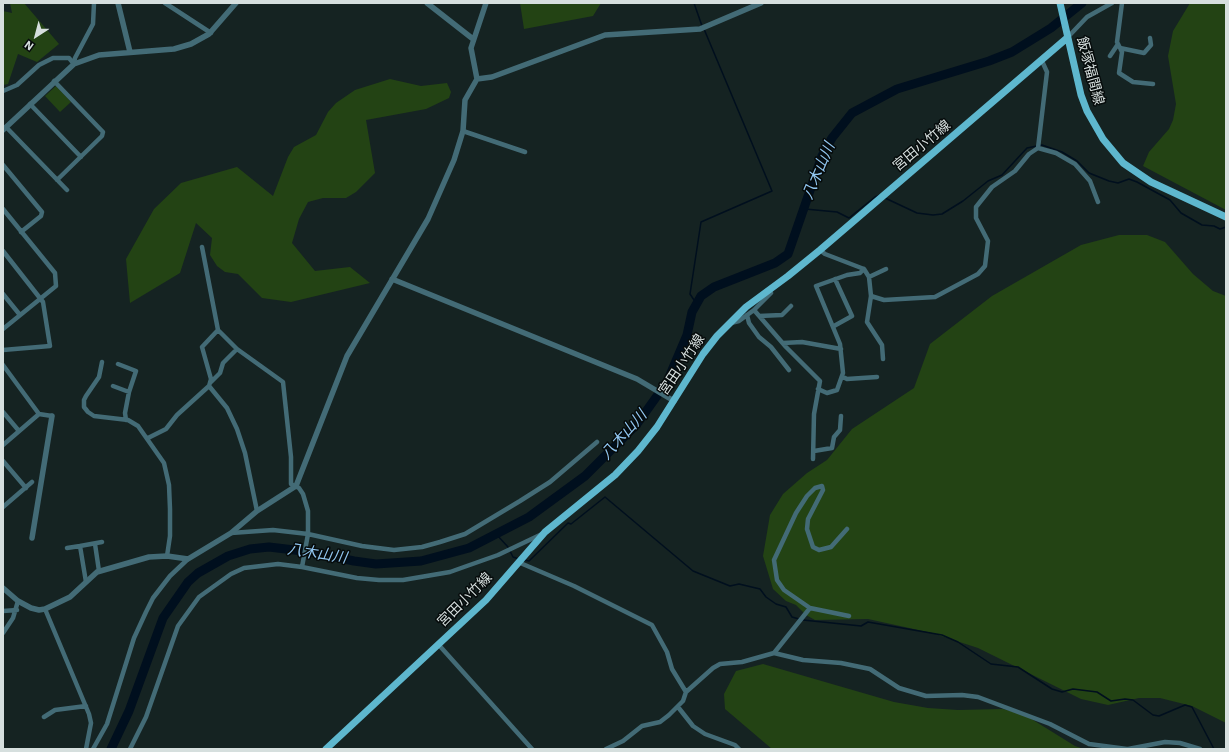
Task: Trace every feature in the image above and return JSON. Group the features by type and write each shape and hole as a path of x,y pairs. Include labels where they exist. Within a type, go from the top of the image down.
{"main road":[{"name":"飯塚福間線","path":"1060,4 1067,38 1087,111 1095,128 1113,152 1124,163 1150,182 1226,217"},
{"name":"宮田小竹線","path":"326,749 486,600 545,532 615,475 633,456 657,427 703,354 729,322 746,307 820,250 1067,38"}],"street":[{"path":"74,64 75,58 92,24 94,3"},
{"path":"118,3 130,52"},
{"path":"165,3 211,33"},
{"path":"67,190 5,129 54,81 74,64 99,56 182,47 204,38 211,33 236,3"},
{"path":"427,3 473,39"},
{"path":"93,749 107,724 134,638 153,598 170,576 188,559 231,533 257,511 296,486 347,356 428,219 443,189 463,131 465,100 477,79 471,48 486,3"},
{"path":"477,79 492,77 605,35 700,28 761,3"},
{"path":"1067,38 1087,17 1112,3"},
{"path":"1122,3 1119,46 1121,75 1133,82 1153,84"},
{"path":"1119,46 1144,54 1151,45 1150,38"},
{"path":"1110,56 1119,46"},
{"path":"3,91 16,85 39,65 54,58 69,58 74,64"},
{"path":"871,296 884,300 935,297 978,274 985,266 988,240 976,218 976,207 992,187 1015,171 1029,154 1038,148 1048,72 1042,61"},
{"path":"54,81 103,132 102,136 57,180"},
{"path":"30,104 81,157"},
{"path":"463,131 525,152"},
{"path":"1038,148 1056,153 1075,164 1090,181 1098,202"},
{"path":"3,165 42,212 41,216 21,232"},
{"path":"3,210 55,273 56,286 3,328"},
{"path":"202,247 218,330 237,349 283,382 291,457 291,484 296,486 302,494 308,511 308,534 302,567"},
{"path":"820,250 824,254 864,268 868,277 871,296 867,322 881,342 883,359"},
{"path":"3,252 41,298 43,302 50,346 3,350"},
{"path":"818,389 827,393 837,390 843,377 841,349 834,326 816,286 835,279 860,273 864,268"},
{"path":"868,277 886,269"},
{"path":"392,279 637,379 674,401"},
{"path":"834,326 852,316 835,279"},
{"path":"729,322 739,321 754,310 779,282"},
{"path":"3,294 20,315"},
{"path":"759,316 782,315 791,306"},
{"path":"754,310 782,343 820,381 814,414 813,459"},
{"path":"747,315 749,323 789,370"},
{"path":"218,330 202,347 210,384 238,429 246,453 257,511"},
{"path":"782,343 802,342 841,349"},
{"path":"148,438 166,429 177,415 220,373 223,363 237,349"},
{"path":"102,362 99,377 86,396 84,400 84,407 94,416 126,420 138,426 148,438 164,463 169,485 170,536 166,556"},
{"path":"118,364 136,371 129,392 125,413 126,420"},
{"path":"3,365 39,414 52,416 32,538"},
{"path":"843,377 848,379 877,377"},
{"path":"113,386 129,392"},
{"path":"3,412 19,431"},
{"path":"3,445 39,414"},
{"path":"814,450 832,448 834,437 840,430 841,416"},
{"path":"231,533 274,530 308,534 362,546 394,550 422,547 465,534 520,502 550,482 597,442"},
{"path":"3,460 26,488"},
{"path":"3,507 32,482"},
{"path":"847,529 831,547 819,550 813,547 807,529 808,519 823,490 822,486 818,486 807,496 786,531 774,560 777,580 784,590 810,608 849,616"},
{"path":"130,749 146,717 178,626 199,597 218,582 244,568 278,564 302,567 357,578 403,580 464,567 498,555 545,532"},
{"path":"67,548 102,542"},
{"path":"95,544 98,571"},
{"path":"80,546 86,582"},
{"path":"3,588 18,601 35,609 45,609 70,597 98,571 132,561 166,556 188,559"},
{"path":"518,562 574,586 652,625 667,652 672,669 686,692"},
{"path":"3,633 12,622 17,610 18,601"},
{"path":"774,653 810,608"},
{"path":"45,609 86,706 90,723 86,749"},
{"path":"3,611 17,610"},
{"path":"438,644 532,749"},
{"path":"606,749 622,741 642,726 660,722 678,707 683,701 686,692 713,668 720,664 742,662 774,653 803,660 841,663 870,669 899,688 926,696 962,695 978,697 1044,722 1089,744 1128,749 1165,742 1180,743 1200,749"},
{"path":"44,717 55,710 86,706"},
{"path":"678,707 682,715 693,726 705,734 735,745 739,749"}],"green space":[{"path":"10,3 24,3 59,44 37,62 18,54 8,84 3,85 3,11 12,13"},
{"path":"520,3 601,3 593,16 524,29"},
{"path":"1190,3 1226,3 1226,210 1143,166 1149,152 1169,129 1173,120 1176,104 1168,56 1173,31"},
{"path":"390,79 421,86 447,83 451,92 449,98 426,109 366,120 375,173 356,192 346,198 323,198 308,202 299,219 292,243 315,271 350,267 370,283 291,302 262,298 238,274 225,272 217,266 210,255 212,238 196,223 180,273 130,303 126,259 154,209 181,183 237,167 273,196 288,157 294,147 316,135 328,112 336,103 355,90"},
{"path":"56,86 71,102 60,112 45,96"},
{"path":"1119,235 1147,235 1165,242 1193,274 1213,291 1226,296 1226,723 1192,706 1160,698 1139,698 1108,705 1081,699 978,648 932,633 868,619 815,620 806,615 796,605 786,601 773,589 763,556 770,515 783,494 807,473 827,460 852,429 914,388 930,344 992,296 1081,245"},
{"path":"763,664 894,702 928,708 958,710 1003,709 1025,715 1075,746 1084,749 772,749 725,709 724,694 736,671"}],"waterway":[{"path":"694,3 702,26"},
{"name":"八木山川","path":"111,749 129,711 163,618 188,582 198,573 228,556 250,549 269,547 311,552 376,564 421,561 469,548 529,517 585,476 637,424 667,382 687,335 692,312 701,296 714,287 775,263 788,254 822,156 832,138 852,113 897,89 989,61 1012,52 1051,28 1082,3"},
{"path":"696,303 690,294 701,222 772,191 704,29"},
{"path":"885,198 917,213 933,215 942,214 963,201 988,181 1002,175 1027,148 1042,145 1062,152 1077,161 1089,173 1109,181 1118,183 1129,179 1137,182 1170,200 1181,213 1202,225 1214,226 1220,229 1226,227"},
{"path":"805,209 837,212 849,218 875,197 880,195"},
{"path":"524,560 529,561 568,523 571,524 605,497 693,571 730,586 739,584 760,589 766,597 776,604 786,607 792,617 799,619"},
{"path":"497,535 508,547 513,557 519,559"},
{"path":"803,620 861,626 868,622 942,635 958,642 991,664 1018,667 1052,689 1062,692 1073,689 1097,692 1111,701 1125,699 1133,700 1153,715 1159,716 1185,705 1192,707 1214,749"}]}
